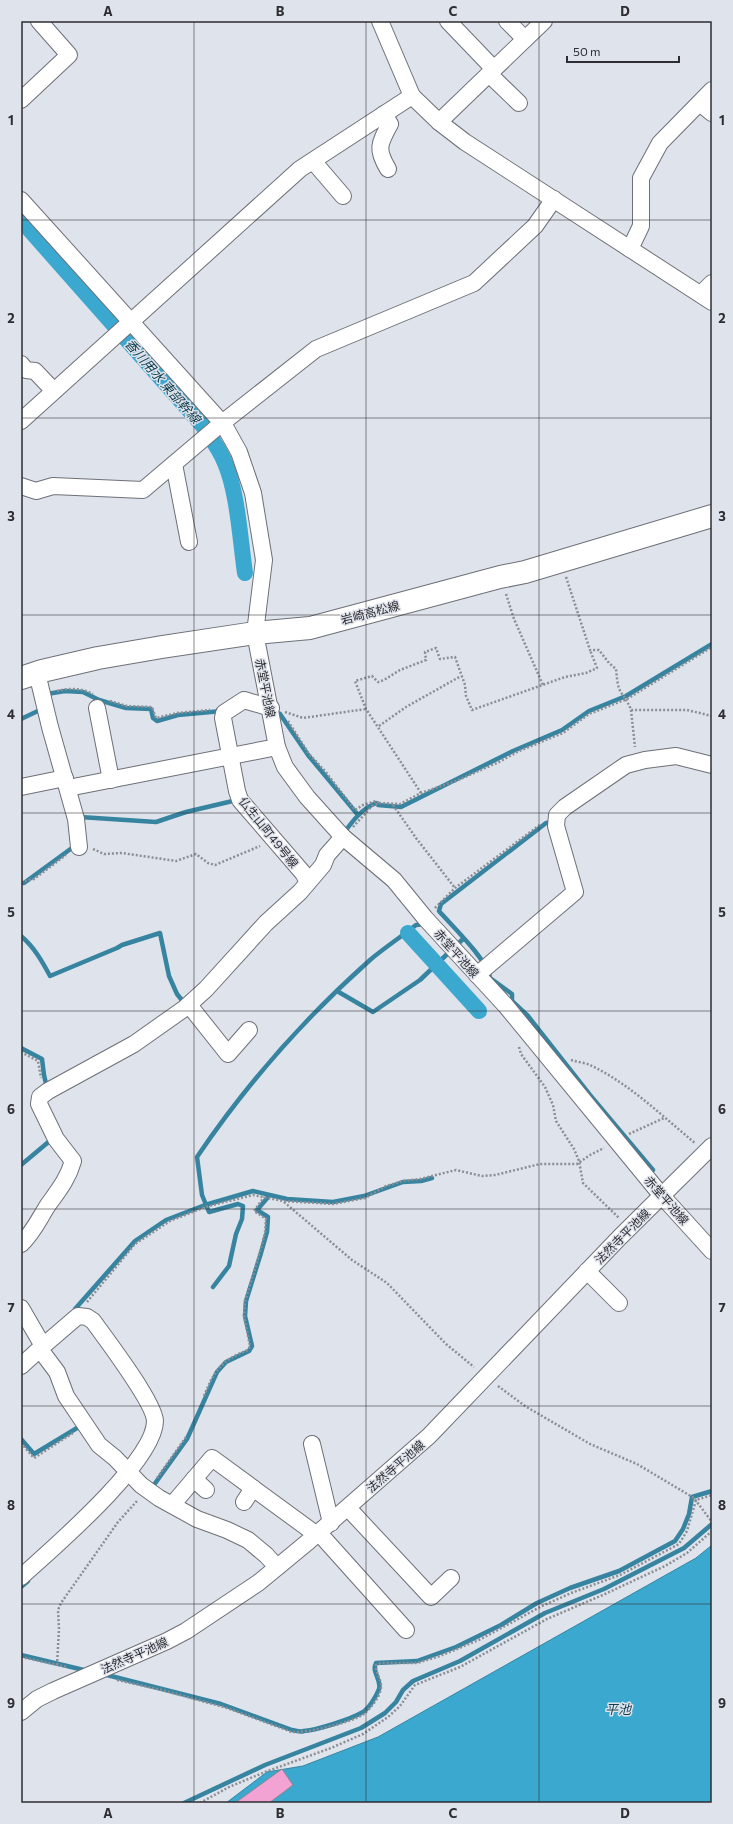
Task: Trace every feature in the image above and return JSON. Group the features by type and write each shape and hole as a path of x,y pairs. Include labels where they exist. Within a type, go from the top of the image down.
{"main road":[{"name":"岩崎高松線","path":"33,681 105,656 255,633 310,628 500,577 525,572 712,516"}],"street":[{"path":"22,98 69,55 39,21"},
{"path":"380,21 412,96 439,122 465,142 706,298 712,283"},
{"path":"448,21 519,103"},
{"path":"507,21 525,39"},
{"path":"439,122 544,21"},
{"path":"630,249 641,226 641,178 660,143 706,108 712,90"},
{"path":"21,421 300,169 412,96"},
{"path":"384,114 390,124 379,143 380,157 388,169"},
{"path":"312,161 343,196"},
{"path":"21,486 36,491 53,486 143,490 214,429 316,349 474,283 535,226 554,199"},
{"name":"赤堂平池線","path":"21,200 122,329 214,429 239,452 253,493 264,560 255,633 271,708 277,747 285,767 306,797 343,837 394,880 425,918 532,1035 616,1141 662,1196 712,1251"},
{"path":"21,364 26,370 35,371 54,391"},
{"path":"174,464 189,542"},
{"path":"33,681 76,819 79,847"},
{"path":"226,710 244,700 271,708"},
{"path":"99,701 111,780"},
{"name":"仏生山町49号線","path":"226,710 223,718 240,800 308,882"},
{"path":"21,787 111,780 230,755 277,747"},
{"path":"477,975 575,892 556,826 557,815 565,807 626,765 645,760 676,756 712,765"},
{"path":"21,1244 27,1238 65,1183 73,1161 56,1139 39,1104 40,1097 46,1092 134,1044 162,1026 189,1005 206,989 266,923 308,882 323,865 327,855 343,837"},
{"path":"189,1005 228,1054 249,1030"},
{"name":"法然寺平池線","path":"21,1712 48,1694 92,1673 167,1641 186,1631 236,1599 277,1567 348,1508 430,1436 587,1271 709,1149"},
{"path":"587,1271 618,1303"},
{"path":"21,1308 43,1346 42,1352 57,1372 66,1396 99,1444 147,1490 197,1519 227,1530 248,1540 266,1555 277,1567"},
{"path":"21,1366 78,1316 87,1317 93,1321 132,1376 153,1410 155,1420 144,1451 128,1472 89,1515 21,1577"},
{"path":"312,1444 322,1530"},
{"path":"172,1505 212,1458 253,1488 322,1530 406,1630"},
{"path":"194,1480 206,1490"},
{"path":"244,1502 253,1488"},
{"path":"348,1508 404,1558 431,1597 451,1578"}],"path":[{"path":"421,793 379,726 366,709 355,681 372,676 378,682 384,680 400,670 426,660 425,652 436,648 440,659 455,657 466,696 472,710 565,677 586,673 596,668 561,561"},
{"path":"500,577 514,619 543,685"},
{"path":"366,709 303,718 280,711 312,758 325,771 355,810 370,802 376,801 380,803 400,804 421,793 456,781 499,762 519,751 563,733 590,714 627,699 712,647"},
{"path":"590,650 599,650 608,663 616,669 622,695 627,699 631,710 635,753"},
{"path":"379,726 406,707 461,676"},
{"path":"33,681 65,689 82,690 99,701 127,706 152,707 156,718 195,711 226,710"},
{"path":"631,710 687,710 712,716"},
{"path":"343,837 372,806 380,803"},
{"path":"393,804 416,838 455,888"},
{"path":"425,918 455,888 542,824"},
{"path":"21,882 34,879 82,844 104,854 128,854 176,860 196,854 208,863 215,865 247,853 273,840"},
{"path":"532,1035 519,1047 521,1054 545,1087 553,1104 556,1121 574,1149 580,1163 583,1183 630,1227"},
{"path":"21,1052 38,1061 46,1092"},
{"path":"547,1054 591,1065 621,1082 654,1108 664,1118 709,1149"},
{"path":"78,1316 81,1309 131,1249 170,1221 205,1207 253,1195 284,1201 333,1204 365,1198 386,1186 403,1181 420,1180 456,1170 482,1176 495,1175 531,1165 578,1164 590,1155 628,1134 664,1118"},
{"path":"204,1396 216,1371 225,1361 234,1355 248,1350 250,1346 244,1316 245,1301 265,1233 266,1219 254,1211 265,1197"},
{"path":"21,1443 34,1458 85,1425"},
{"path":"57,1665 59,1629 58,1610 61,1603 118,1522 159,1476 186,1437"},
{"path":"21,1657 92,1673 227,1708 292,1732 303,1733 341,1723 362,1714 376,1699 381,1689 376,1665 381,1663 418,1663 453,1651 481,1639 548,1603 620,1575 679,1544 687,1531 696,1500 712,1495"},
{"path":"200,1803 265,1772 331,1748 363,1734 388,1717 400,1706 415,1685 460,1667 547,1619 665,1566 687,1553 712,1531"}],"water":[{"name":"平池","path":"712,1545 712,1803 226,1803 267,1772 303,1766 378,1737 696,1558"}],"building":[{"path":"282,1769 293,1785 269,1803 235,1803"}],"waterway":[{"name":"香川用水 東部幹線","path":"21,220 203,426 221,453 233,488 236,502 245,573"},
{"path":"343,834 357,816 376,803 378,805 401,807 513,751 562,730 589,711 626,696 712,644"},
{"path":"47,696 47,694 65,691 83,692 99,700 126,708 151,709 153,718 157,721 178,715 222,711"},
{"path":"21,719 42,709"},
{"path":"274,712 280,714 308,755 358,815"},
{"path":"80,817 156,822 186,812 237,800"},
{"path":"554,822 546,823 441,904 439,911 476,952 483,962 490,978 512,994 512,1001 528,1016 590,1095 653,1170"},
{"path":"21,883 24,883 76,845"},
{"path":"213,1287 229,1266 236,1234 242,1219 243,1206 238,1204 209,1212 202,1195 197,1157 235,1104 256,1078 323,1005 375,956 416,925 425,924"},
{"path":"21,936 34,950 50,976 122,945 160,933 169,976 177,994 185,1004"},
{"name":"香川用水 東部幹線","path":"408,933 479,1011"},
{"path":"337,991 373,1012 420,980 463,939"},
{"path":"21,1048 42,1059 47,1088"},
{"path":"21,1165 52,1139"},
{"path":"74,1313 75,1309 135,1241 166,1220 205,1205 253,1191 287,1199 333,1202 364,1196 403,1182 421,1181 432,1178"},
{"path":"151,1489 187,1439 217,1372 226,1362 249,1351 252,1346 245,1316 246,1301 267,1232 268,1217 257,1210 269,1196"},
{"path":"21,1439 34,1454 82,1425"},
{"path":"103,1674 221,1704 298,1731 310,1730 343,1721 363,1712 370,1705 376,1695 380,1686 375,1670 376,1663 417,1661 456,1647 501,1625 537,1603 570,1588 619,1571 675,1541 683,1529 689,1514 692,1497 712,1491"},
{"path":"184,1803 265,1765 361,1728 385,1713 396,1702 403,1690 413,1681 460,1661 545,1613 604,1589 684,1548 712,1524"},
{"path":"21,1587 28,1581"},
{"path":"21,1655 88,1671"}]}
